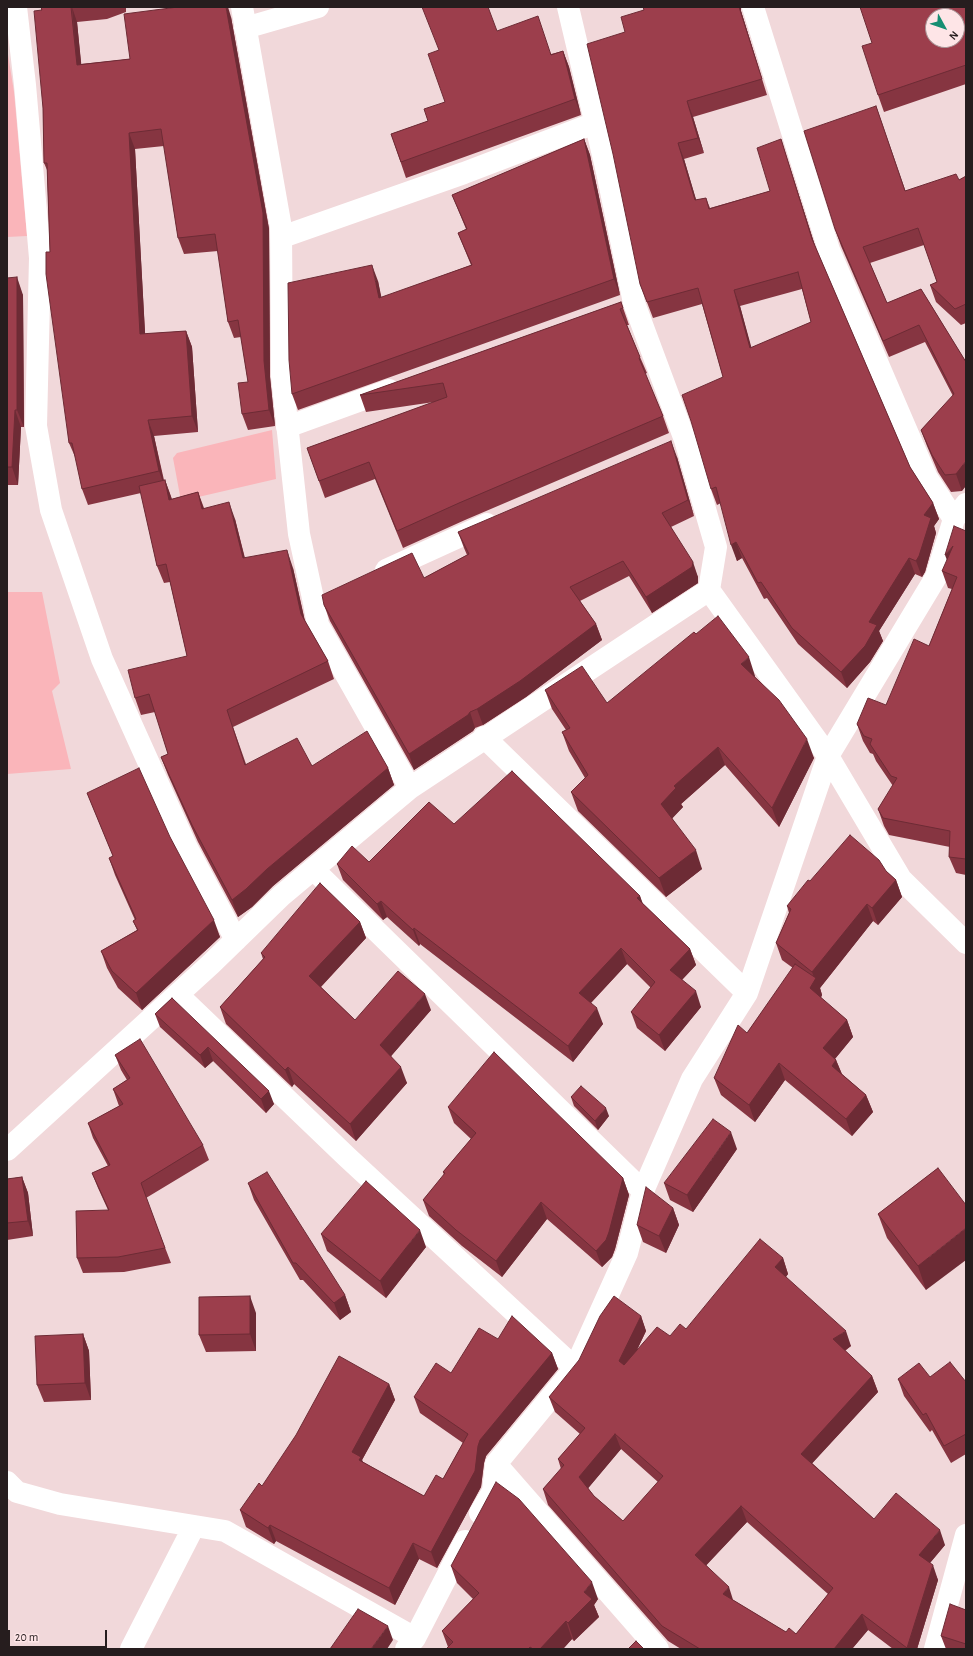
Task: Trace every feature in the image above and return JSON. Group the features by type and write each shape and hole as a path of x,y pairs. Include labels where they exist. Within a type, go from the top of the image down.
{"street":[{"path":"16,7 25,85 40,258 36,426 51,510 102,659 187,848 236,940"},
{"path":"318,7 244,17 281,228 282,377 299,534 318,625 410,788"},
{"path":"568,7 634,303 685,440 716,547 709,590 828,756 901,879 966,943"},
{"path":"7,1482 17,1492 60,1504 225,1531 410,1643 493,1491 496,1464 575,1368 627,1253 643,1191 692,1079 747,993 828,756 936,577 960,511 927,478 829,250 753,7"},
{"path":"282,238 464,173 595,123"},
{"path":"612,311 634,303"},
{"path":"287,427 407,383"},
{"path":"664,449 685,440"},
{"path":"371,577 506,516"},
{"path":"7,1150 178,995 281,896 410,788 484,737 709,590"},
{"path":"314,603 335,594"},
{"path":"484,737 747,993"},
{"path":"313,869 643,1191"},
{"path":"178,995 347,1157 575,1368"},
{"path":"496,1464 658,1649"},
{"path":"130,1649 194,1526"},
{"path":"935,1649 966,1535"}],"shaded area":[{"path":"7,48 14,92 27,236 7,237"},
{"path":"272,430 276,479 181,501 173,458 177,453"},
{"path":"7,592 42,592 60,683 52,691 71,769 7,774"}],"building":[{"path":"41,7 71,7 77,65 130,59 124,14 178,7 226,7 263,213 264,361 269,410 242,414 238,383 248,382 238,320 228,322 215,234 178,238 161,129 129,133 140,334 186,331 192,416 148,420 159,471 82,489 72,443 69,443 46,274 46,252 50,252 47,163 44,163 43,108 34,11 42,10"},
{"path":"422,7 488,7 497,31 538,16 551,55 563,51 575,99 401,162 391,134 428,121 424,109 445,102 428,54 439,50"},
{"path":"643,7 739,7 762,79 687,101 698,138 678,143 695,200 706,198 709,209 770,191 757,148 781,139 812,239 910,467 933,503 924,515 931,518 919,556 916,561 909,558 869,622 877,625 865,646 841,672 792,628 761,582 758,583 736,542 731,545 716,487 711,489 682,395 723,377 698,288 647,302 640,284 613,154 587,44 625,32 621,17 644,10","holes":["798,272 811,322 750,348 734,290"]},
{"path":"860,7 966,7 966,65 878,95 862,46 872,43"},
{"path":"876,106 905,191 956,174 959,180 966,176 966,304 955,309 930,285 937,282 918,228 863,247 887,303 921,289 966,362 966,461 956,474 945,475 932,455 921,430 954,394 919,325 883,341 835,229 804,131"},
{"path":"584,139 614,279 292,394 289,360 288,283 372,265 379,298 472,265 458,233 467,229 452,195"},
{"path":"17,277 17,410 15,410 12,467 7,467 7,278"},
{"path":"621,302 623,308 620,309 663,416 397,531 369,462 319,481 307,448 447,397 443,383 360,395"},
{"path":"671,441 688,500 662,513 693,562 692,567 646,597 623,561 570,587 596,624 520,681 470,712 468,715 409,754 324,605 322,595 412,553 424,578 469,554 458,532"},
{"path":"165,480 169,500 198,492 202,509 229,502 243,558 287,550 301,614 328,661 227,710 245,765 297,738 312,766 367,731 388,768 232,900 192,825 161,757 168,754 149,694 135,698 128,670 187,656 166,564 157,566 139,486"},
{"path":"954,526 966,531 966,859 949,857 950,831 883,818 878,809 897,778 891,776 870,744 872,739 864,736 857,724 868,698 886,705 914,639 929,646 957,577 942,571 953,546 945,555"},
{"path":"718,616 749,657 741,664 779,700 807,739 772,808 718,747 674,786 676,788 661,804 696,850 659,878 571,792 588,775 562,732 570,728 545,690 582,666 607,703 694,632 696,634"},
{"path":"139,768 170,837 214,920 136,993 112,971 101,951 138,930 133,921 136,919 109,858 113,856 87,793"},
{"path":"512,771 640,896 637,898 690,949 670,970 696,991 659,1035 631,1012 655,982 621,948 579,993 597,1008 568,1046 414,928 413,930 381,901 377,904 337,864 352,846 369,862 429,802 454,824"},
{"path":"850,835 879,860 886,871 896,880 872,908 867,904 812,972 776,943 791,909 787,906 808,880 810,881"},
{"path":"320,883 360,922 309,976 355,1020 398,971 425,994 380,1045 401,1067 350,1124 288,1067 285,1070 220,1007 265,957 261,953"},
{"path":"795,964 816,978 810,988 847,1020 823,1048 836,1060 832,1066 866,1095 846,1119 779,1063 749,1105 714,1078 738,1025 747,1033"},
{"path":"172,998 269,1091 261,1099 208,1047 200,1055 155,1014"},
{"path":"140,1039 203,1145 141,1183 165,1248 118,1257 77,1258 76,1211 109,1210 92,1173 110,1165 88,1123 123,1104 113,1089 130,1078 115,1055"},
{"path":"494,1052 623,1178 609,1232 606,1240 596,1251 541,1202 496,1261 456,1230 423,1200 445,1173 443,1172 476,1133 448,1107"},
{"path":"581,1086 606,1108 595,1121 571,1097"},
{"path":"713,1119 731,1132 687,1195 664,1183"},
{"path":"938,1168 966,1205 966,1228 918,1266 878,1214"},
{"path":"267,1172 345,1295 334,1303 296,1263 293,1263 248,1183"},
{"path":"22,1177 28,1221 7,1223 7,1179"},
{"path":"366,1181 420,1230 380,1281 321,1234"},
{"path":"646,1187 673,1208 659,1236 637,1225"},
{"path":"760,1239 783,1258 775,1267 846,1331 833,1339 872,1376 801,1454 874,1519 896,1493 940,1530 919,1555 933,1565 907,1648 862,1614 834,1649 700,1649 662,1626 543,1489 564,1465 558,1459 585,1428 549,1397 579,1360 600,1316 614,1296 641,1316 619,1361 624,1365 657,1327 670,1336 680,1324 686,1329","holes":["615,1434 663,1476 623,1521 594,1496 579,1477","741,1506 833,1588 796,1634 789,1628 786,1632 723,1594 729,1587 695,1555"]},
{"path":"250,1296 250,1334 199,1335 199,1297"},
{"path":"512,1316 552,1353 480,1440 475,1471 431,1552 413,1543 389,1588 270,1525 268,1528 240,1510 259,1483 262,1486 296,1435 339,1356 389,1384 352,1452 361,1457 359,1460 424,1496 436,1475 443,1479 468,1434 414,1397 436,1363 451,1373 479,1328 498,1339"},
{"path":"83,1334 85,1383 37,1385 35,1336"},
{"path":"950,1362 966,1382 966,1434 944,1446 926,1413 923,1415 898,1379 919,1363 930,1377"},
{"path":"496,1482 519,1499 592,1582 584,1592 592,1599 568,1623 566,1621 540,1649 533,1649 530,1647 528,1649 446,1649 453,1642 442,1631 479,1593 451,1566"},
{"path":"950,1604 966,1610 966,1644 941,1636"},
{"path":"358,1609 388,1626 371,1649 330,1649"},
{"path":"636,1641 644,1649 628,1649"}]}
